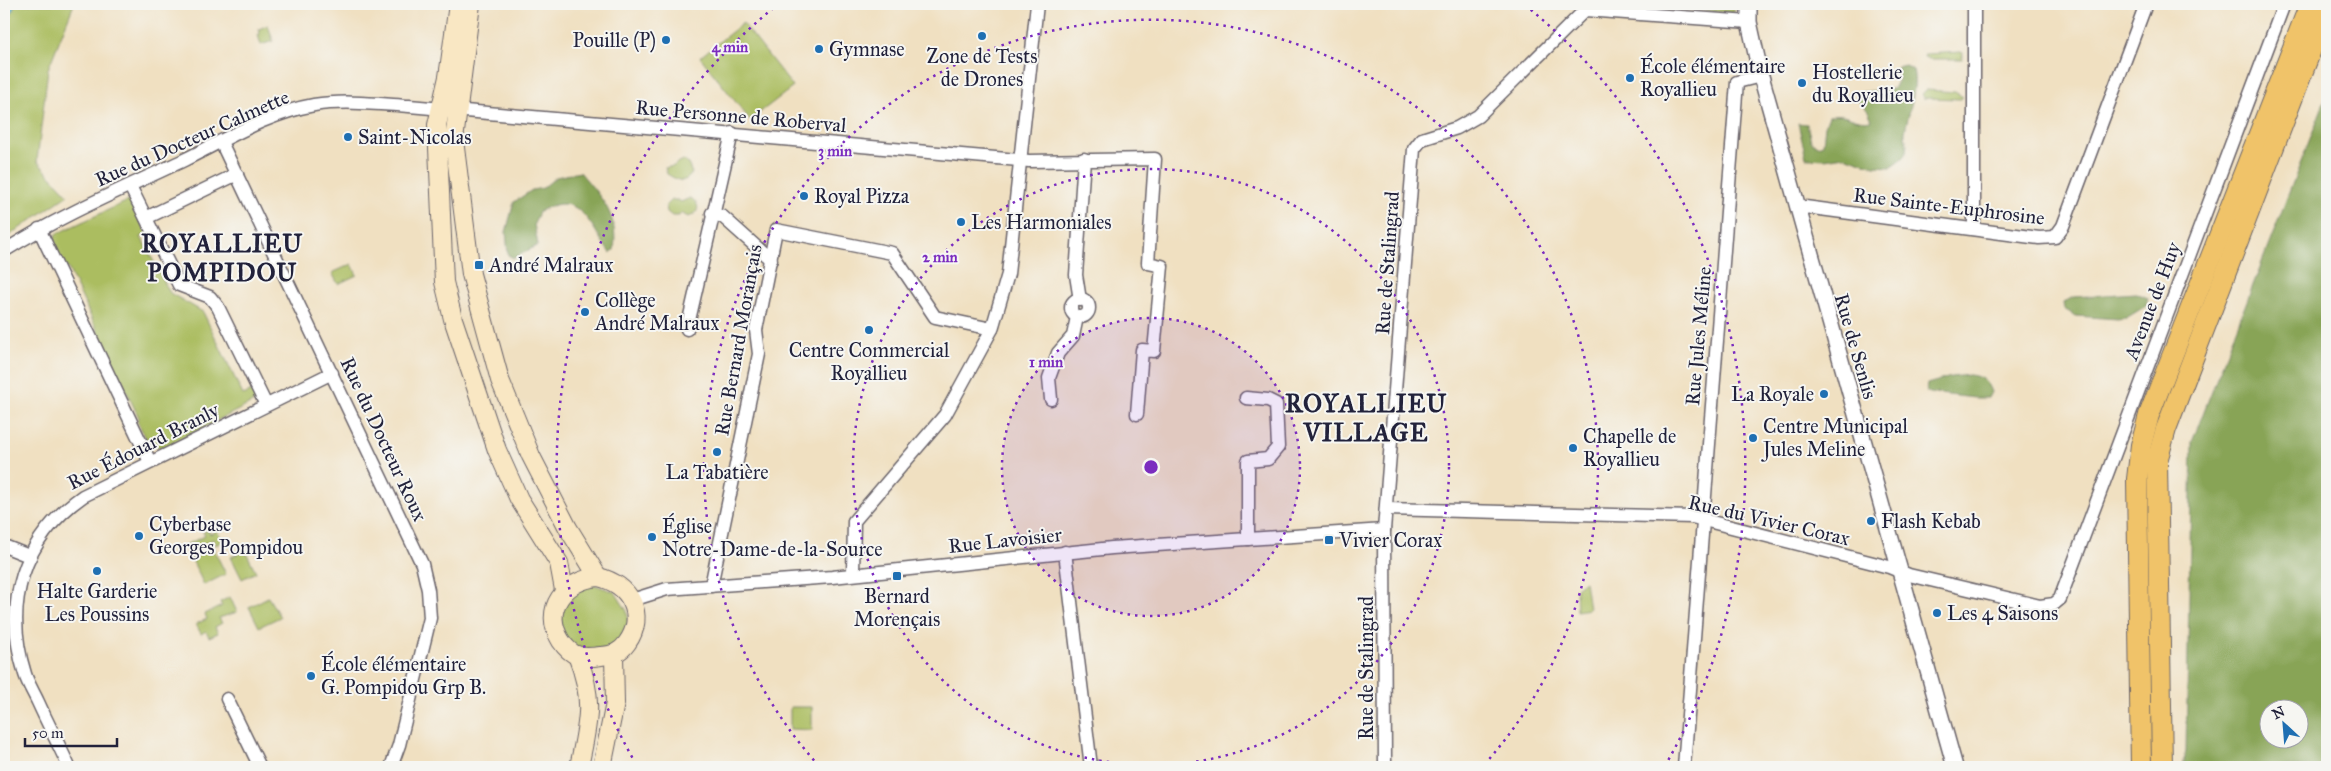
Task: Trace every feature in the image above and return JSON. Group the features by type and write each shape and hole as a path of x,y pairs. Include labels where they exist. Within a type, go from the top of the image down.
{"main road":[{"path":"458,4 448,77 449,110 471,274 500,380 531,456 568,528 598,577"},
{"path":"471,4 449,110 437,142 444,282 453,319 497,450 519,498 559,562 564,590"},
{"path":"2141,767 2137,480 2141,444 2149,415 2310,4"},
{"path":"2162,767 2157,461 2166,429 2327,8"},
{"path":"577,656 614,655 624,647 632,636 636,624 636,612 632,600 618,584 598,577 586,578 564,590 556,604 554,618 556,634 565,646 577,656 589,694 588,722 579,767"},
{"path":"602,767 615,703 614,655"}],"street":[{"path":"853,574 854,521 945,415 992,329 1008,274 1022,160 1037,4"},
{"name":"Rue de Senlis","path":"1749,4 1749,22 1761,76 1898,570 1955,767"},
{"path":"1974,4 1974,229"},
{"name":"Rue Sainte-Euphrosine","path":"1797,209 1805,207 2049,239 2059,233 2146,4"},
{"name":"Avenue de Huy","path":"2048,606 2060,599 2284,4"},
{"name":"Rue de Stalingrad","path":"1385,767 1384,530 1414,149 1418,142 1457,128 1478,116 1585,10 1749,22"},
{"name":"Rue Jules Méline","path":"1684,767 1737,82 1761,76"},
{"name":"Rue du Docteur Calmette","path":"4,251 38,229 286,113 314,105 349,103 449,110"},
{"name":"Rue Personne de Roberval","path":"449,110 732,133 1022,160 1155,159 1148,263 1162,266 1154,351 1142,350 1137,414"},
{"path":"687,329 712,213 732,133"},
{"name":"Rue du Docteur Roux","path":"221,142 422,564 428,590 430,618 400,745 391,767"},
{"path":"1051,399 1049,378 1058,353 1073,336 1077,317 1072,312 1071,305 1076,300 1080,300 1076,275 1084,159"},
{"path":"146,218 236,174"},
{"path":"130,186 179,285 210,297 218,307 266,405"},
{"path":"712,213 723,217 771,260"},
{"path":"38,229 150,462"},
{"name":"Rue Bernard Morançais","path":"711,586 758,354 756,330 776,230 892,253 935,317 992,329"},
{"name":"Rue Édouard Branly","path":"69,767 25,675 20,651 17,612 22,578 29,556 60,512 99,487 332,373"},
{"path":"1246,398 1268,400 1276,404 1278,447 1268,459 1248,461 1248,539"},
{"name":"Rue du Vivier Corax","path":"1386,509 1692,517 1898,570 1910,575 2040,606 2048,606"},
{"name":"Rue Lavoisier","path":"632,600 667,589 853,574 1065,552 1384,530"},
{"path":"4,546 29,556"},
{"path":"1065,552 1091,767"},
{"path":"227,699 260,767"}],"green space":[{"path":"15,4 74,4 48,69 37,161 68,195 4,239 4,33"},
{"path":"1637,4 1734,4 1734,13"},
{"path":"743,23 793,87 750,120 700,57"},
{"path":"268,25 273,41 261,45 258,35 260,34 259,29"},
{"path":"1963,53 1962,59 1929,59 1924,57 1925,54"},
{"path":"1905,65 1913,70 1914,85 1905,132 1907,151 1903,158 1891,167 1874,166 1844,156 1825,159 1806,158 1798,123 1807,124 1811,141 1817,146 1823,144 1825,126 1829,116 1840,115 1866,121 1872,120 1868,111 1858,101 1862,92 1893,89 1898,79 1897,67"},
{"path":"1926,90 1955,92 1963,97 1961,99 1923,98 1922,94"},
{"path":"2327,95 2327,767 2183,767 2186,751 2192,442"},
{"path":"684,160 692,173 689,177 680,180 667,174 665,168 674,166"},
{"path":"580,172 607,207 611,216 615,237 614,250 610,253 582,213 574,207 565,204 553,206 539,212 534,224 538,245 514,258 508,255 506,232 514,202 532,190 543,188 556,177"},
{"path":"690,198 694,200 698,208 692,216 688,217 681,213 679,216 672,216 667,212 666,205 671,200 681,202"},
{"path":"130,200 147,234 141,237 170,293 203,312 243,395 252,391 255,398 254,402 163,448 149,444 137,421 139,418 118,373 114,374 112,370 114,366 68,268 63,269 52,247 56,234"},
{"path":"352,264 357,275 338,284 332,273"},
{"path":"2136,293 2148,298 2146,306 2126,318 2076,316 2064,309 2063,303 2073,297"},
{"path":"1969,375 1980,378 1988,385 1991,392 1988,398 1930,393 1926,391 1927,384 1951,377"},
{"path":"208,530 210,534 217,531 223,541 216,545 213,539 197,548 201,554 213,548 226,574 204,585 185,545 205,536 203,532"},
{"path":"245,550 256,572 242,579 231,557"},
{"path":"1585,581 1589,609 1577,611 1576,588"},
{"path":"595,585 615,592 627,611 628,622 619,642 609,649 577,648 562,632 561,610 574,591"},
{"path":"230,597 237,612 219,618 222,623 215,627 218,633 209,637 206,631 201,634 196,624 207,619 205,614 222,606 220,602"},
{"path":"268,597 280,617 259,627 249,607"},
{"path":"790,707 812,707 812,730 790,729"}],"water":[{"path":"4,4 15,4 4,33"}],"place":[{"name":"Zone de Tests de Drones","path":"982,36"},
{"name":"Pouille (P)","path":"666,40"},
{"name":"Gymnase","path":"819,49"},
{"name":"École élémentaire Royallieu","path":"1630,78"},
{"name":"Hostellerie du Royallieu","path":"1802,83"},
{"name":"Saint-Nicolas","path":"348,137"},
{"name":"Royal Pizza","path":"804,196"},
{"name":"Les Harmoniales","path":"961,222"},
{"name":"André Malraux","path":"479,265"},
{"name":"Collège André Malraux","path":"585,312"},
{"name":"Centre Commercial Royallieu","path":"869,330"},
{"name":"La Royale","path":"1824,394"},
{"name":"Centre Municipal Jules Meline","path":"1753,438"},
{"name":"Chapelle de Royallieu","path":"1573,448"},
{"name":"La Tabatière","path":"717,452"},
{"name":"Flash Kebab","path":"1871,521"},
{"name":"Cyberbase Georges Pompidou","path":"139,536"},
{"name":"Église Notre-Dame-de-la-Source","path":"652,537"},
{"name":"Vivier Corax","path":"1329,540"},
{"name":"Halte Garderie Les Poussins","path":"97,571"},
{"name":"Bernard Morençais","path":"897,576"},
{"name":"Les 4 Saisons","path":"1937,613"},
{"name":"École élémentaire G. Pompidou Grp B.","path":"311,676"}],"district":[{"name":"ROYALLIEU POMPIDOU","path":"222,258"},
{"name":"ROYALLIEU VILLAGE","path":"1366,418"}]}
